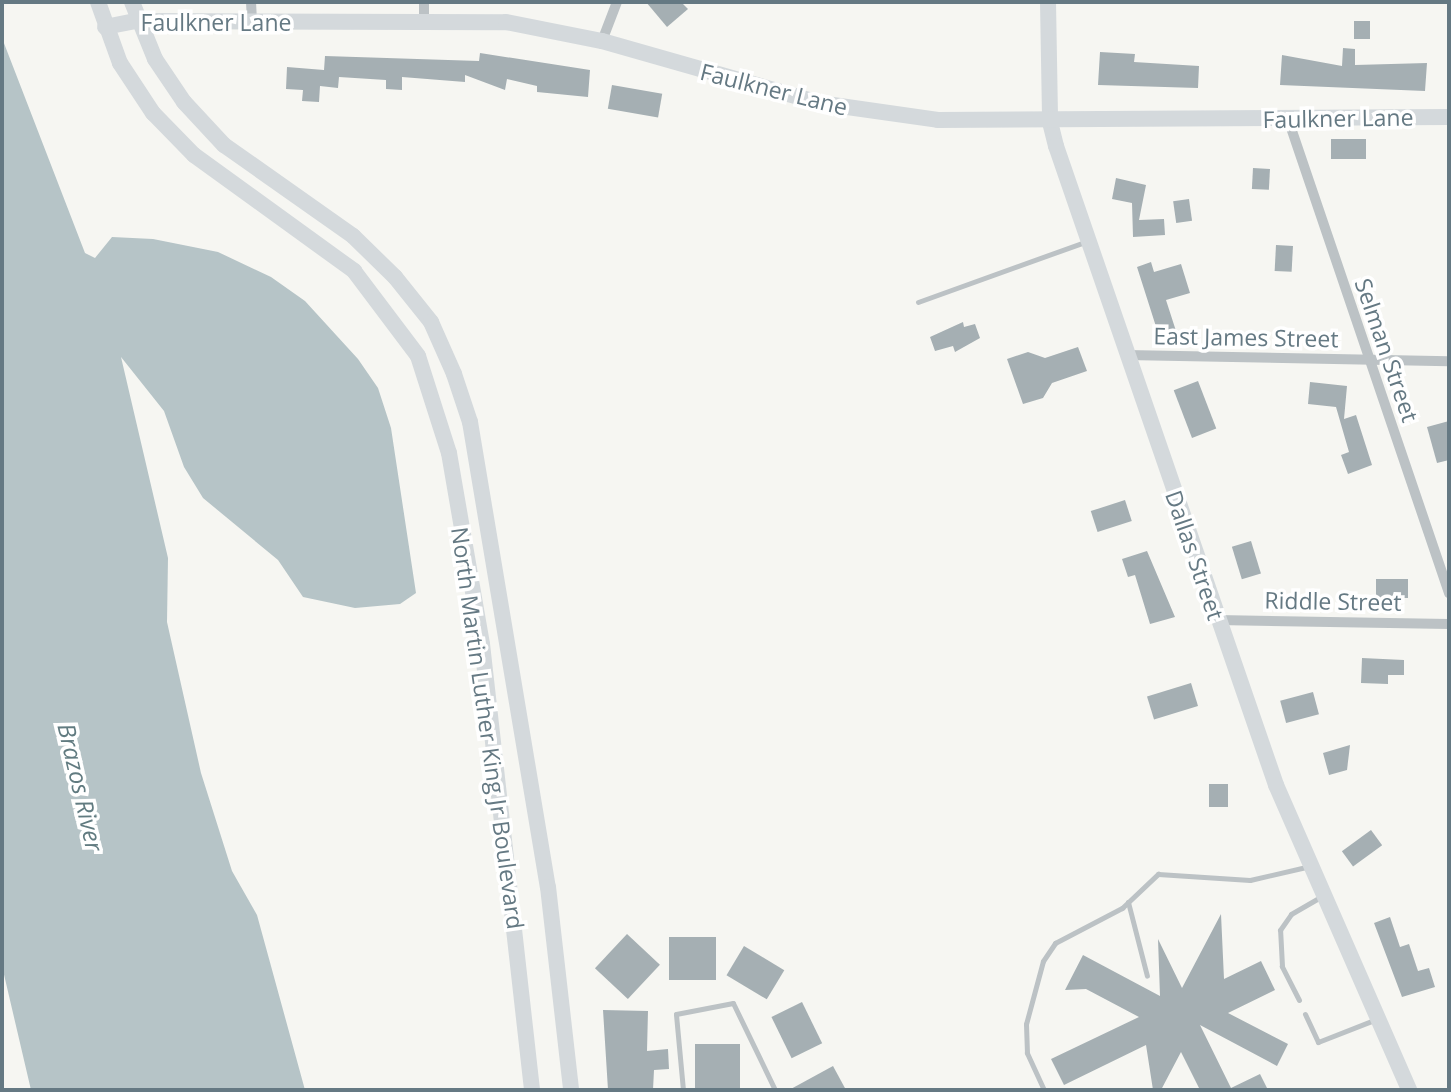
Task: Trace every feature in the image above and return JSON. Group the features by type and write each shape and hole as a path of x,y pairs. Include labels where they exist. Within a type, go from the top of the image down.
{"street":[{"name":"North Martin Luther King Jr Boulevard","path":"98,2 105,27 153,113 194,155 354,271 418,356 449,453 482,644 532,1090"},
{"name":"North Martin Luther King Jr Boulevard","path":"132,2 137,21 184,102 224,145 353,236 395,277 431,322 454,374 470,422 548,887 571,1090"},
{"path":"251,2 251,22"},
{"path":"424,2 424,21"},
{"path":"602,41 617,2"},
{"name":"Dallas Street","path":"1048,2 1050,122 1088,241 1217,620 1310,866 1409,1090"},
{"name":"Faulkner Lane","path":"105,27 137,21 506,22 602,41 819,103 938,120 1050,122 1449,117"},
{"name":"Selman Street","path":"1288,119 1449,593"},
{"name":"East James Street","path":"1126,355 1449,361"},
{"name":"Riddle Street","path":"1217,620 1449,624"}],"lane":[{"path":"918,302 1088,241"},
{"path":"1044,1090 1027,1053 1026,1024 1043,961 1077,927 1128,902 1158,874 1250,880 1310,866"},
{"path":"1299,1000 1282,966 1280,930 1291,914 1323,895"},
{"path":"1128,902 1147,976"},
{"path":"683,1090 676,1014 733,1003 775,1090"},
{"path":"1305,1014 1318,1042 1377,1019"}],"water":[{"name":"Brazos River","path":"2,38 85,253 95,258 112,237 153,239 218,252 271,277 305,301 358,359 378,388 391,428 416,593 400,604 355,608 303,597 278,560 203,498 184,467 164,411 121,357 168,558 167,622 201,773 232,871 257,915 305,1090 31,1090 2,966"}],"building":[{"path":"646,2 681,2 688,9 667,27"},
{"path":"1354,21 1370,21 1370,39 1354,39"},
{"path":"1343,48 1355,49 1355,65 1427,63 1425,91 1280,85 1282,55 1342,66"},
{"path":"1100,52 1135,54 1134,62 1199,66 1198,88 1098,85"},
{"path":"480,53 590,70 588,97 537,92 537,86 507,79 505,90 465,75 465,82 402,77 402,90 386,89 386,80 339,77 338,88 320,86 319,102 302,101 303,90 286,89 287,67 324,70 325,56 479,61"},
{"path":"612,85 662,94 658,117 608,109"},
{"path":"1331,139 1366,139 1366,159 1331,159"},
{"path":"1253,168 1270,169 1269,190 1252,189"},
{"path":"1116,178 1146,185 1139,220 1164,219 1165,235 1133,237 1132,203 1112,199"},
{"path":"1189,199 1192,221 1176,223 1173,201"},
{"path":"1276,245 1293,246 1292,272 1275,271"},
{"path":"1151,262 1154,272 1181,264 1190,293 1166,300 1176,331 1159,336 1137,267"},
{"path":"963,322 964,327 975,324 980,338 955,352 953,346 935,351 930,337"},
{"path":"1078,347 1087,371 1052,383 1043,398 1023,404 1007,359 1028,352 1045,358"},
{"path":"1198,381 1216,429 1192,438 1174,390"},
{"path":"1310,382 1347,386 1344,419 1356,415 1372,465 1348,474 1341,455 1349,452 1336,407 1308,404"},
{"path":"1449,421 1449,460 1437,463 1427,427"},
{"path":"1125,500 1132,521 1098,532 1091,511"},
{"path":"1251,541 1261,574 1242,579 1232,547"},
{"path":"1147,551 1175,617 1150,624 1135,575 1128,577 1122,559"},
{"path":"1376,579 1408,579 1408,598 1376,598"},
{"path":"1362,658 1404,660 1404,675 1388,675 1388,684 1361,683"},
{"path":"1191,683 1198,706 1154,719 1147,696"},
{"path":"1313,692 1319,714 1286,723 1280,701"},
{"path":"1350,745 1347,770 1329,775 1323,753"},
{"path":"1209,784 1228,784 1228,807 1209,807"},
{"path":"1371,830 1382,845 1353,867 1342,851"},
{"path":"1221,914 1224,979 1261,961 1275,990 1228,1013 1288,1044 1277,1066 1200,1025 1231,1088 1260,1074 1268,1090 1200,1090 1181,1052 1161,1090 1153,1090 1146,1045 1064,1085 1051,1059 1139,1017 1086,989 1065,990 1083,955 1160,996 1158,939 1182,988"},
{"path":"1390,917 1400,947 1409,944 1418,971 1429,968 1435,987 1402,997 1374,923"},
{"path":"627,934 660,965 628,999 595,968"},
{"path":"669,937 716,937 716,980 669,980"},
{"path":"744,946 784,970 767,999 726,975"},
{"path":"802,1002 822,1043 792,1058 771,1017"},
{"path":"603,1010 648,1011 647,1051 668,1049 669,1069 654,1070 653,1090 608,1090"},
{"path":"695,1044 740,1044 740,1090 695,1090"},
{"path":"833,1066 846,1090 789,1090"}]}
